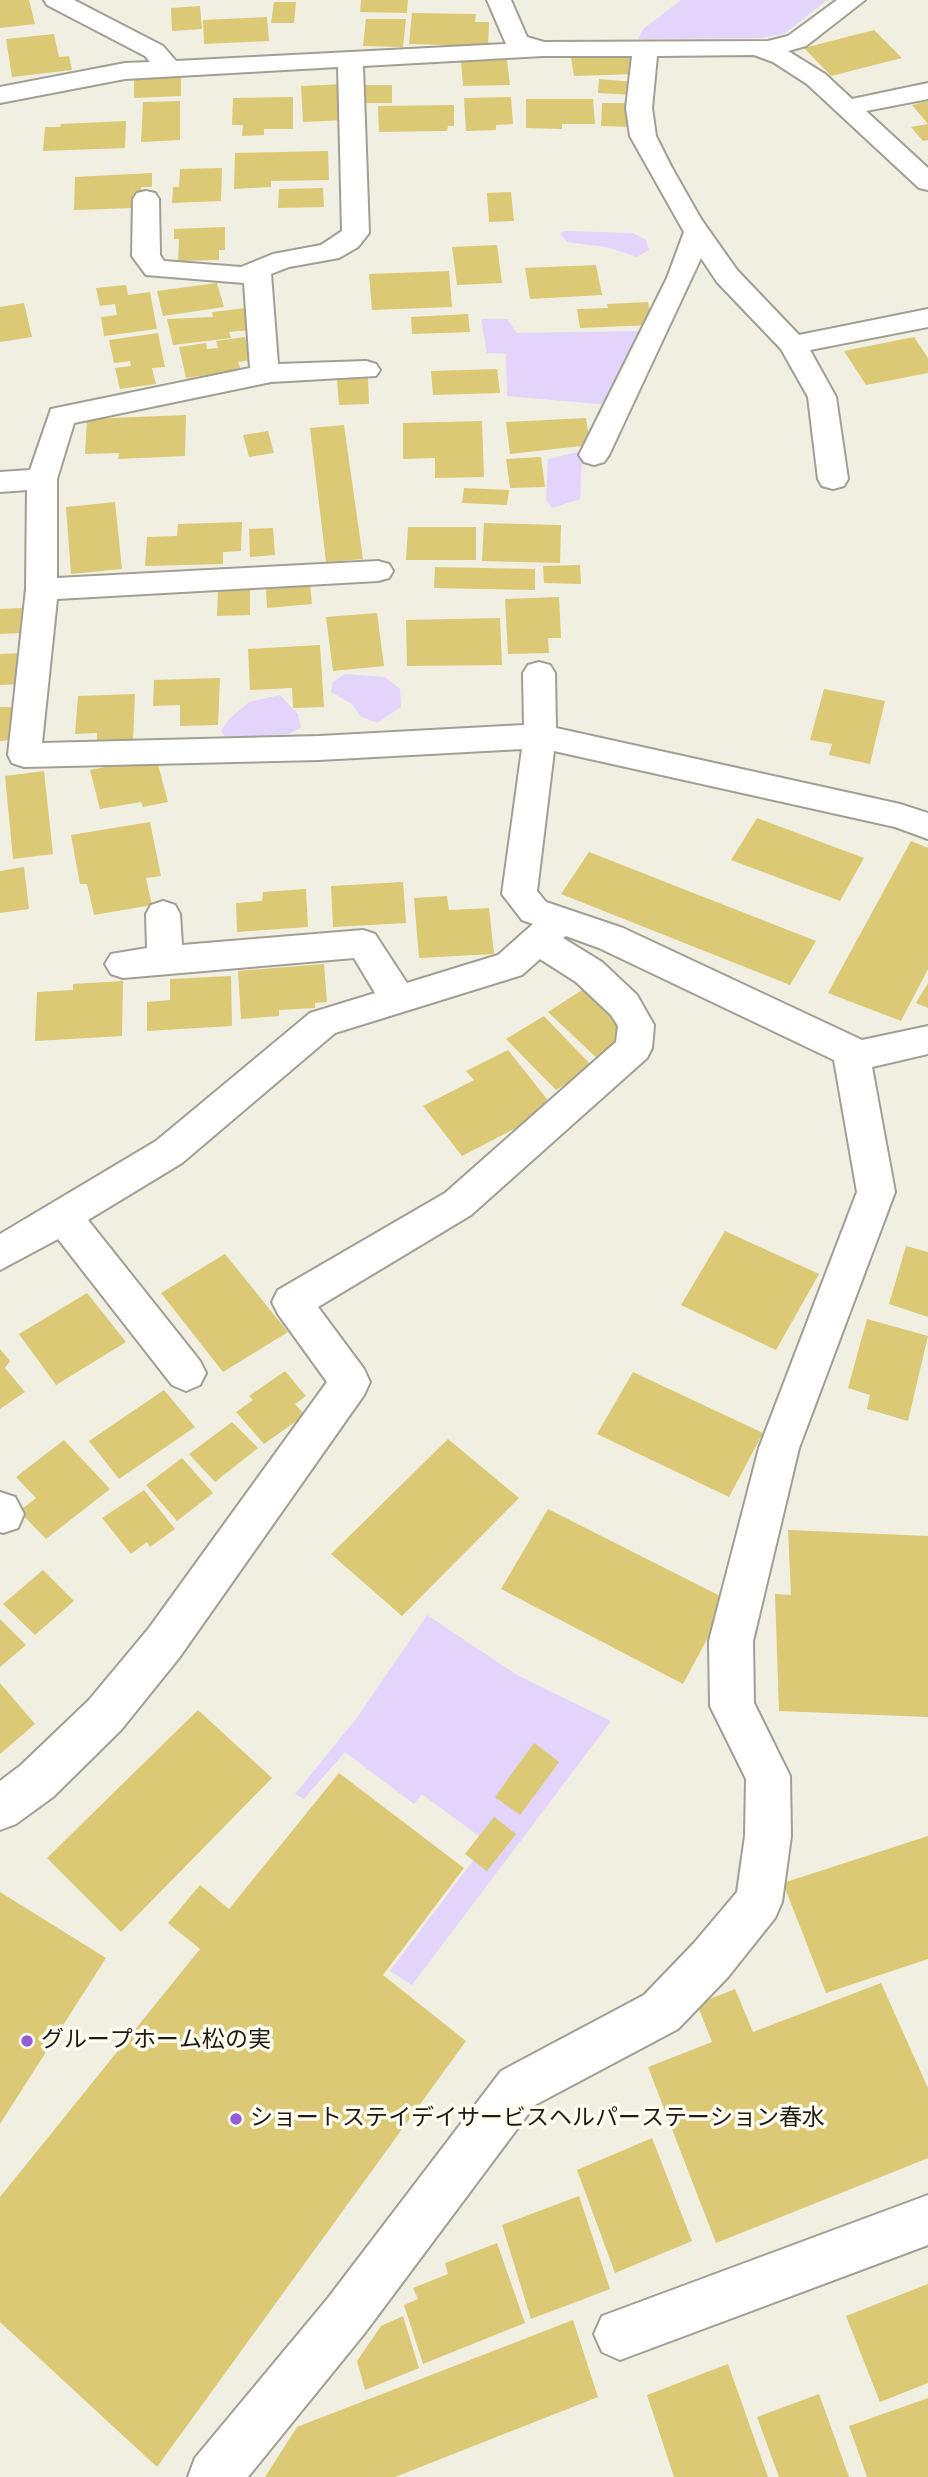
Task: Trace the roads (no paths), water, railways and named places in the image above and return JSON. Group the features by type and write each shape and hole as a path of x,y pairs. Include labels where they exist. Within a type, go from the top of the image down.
{"street":[{"path":"56,0 153,51 169,68"},
{"path":"499,0 517,42 542,49"},
{"path":"0,96 125,71 169,68 350,61 542,49 757,48 797,41 853,0"},
{"path":"757,48 782,57 816,79 928,183"},
{"path":"645,49 639,108 643,136 697,233 727,276 793,345 822,397 833,479"},
{"path":"146,199 146,256 156,269 244,275 283,260 329,252 356,233 350,61"},
{"path":"849,107 928,91"},
{"path":"594,455 681,278 697,233"},
{"path":"257,268 265,374"},
{"path":"793,345 928,318"},
{"path":"366,370 265,374 61,416 42,479 42,589 12,755 319,748 540,736 900,816 928,826"},
{"path":"0,482 42,479"},
{"path":"42,589 378,571"},
{"path":"0,1808 37,1781 105,1715 147,1664 350,1382 292,1302 458,1204 634,1048 636,1025 624,1005 589,972 519,894 540,736 539,673"},
{"path":"163,914 165,960"},
{"path":"0,1254 169,1152 323,1023 510,965 550,930 611,938 859,1055 928,1040"},
{"path":"123,964 363,944 399,1000"},
{"path":"214,2477 346,2316 518,2088 661,2012 711,1960 759,1902 768,1836 768,1776 732,1706 731,1641 779,1448 876,1192 851,1051"},
{"path":"62,1216 186,1373"},
{"path":"620,2334 928,2220"}],"place":[{"name":"グループホーム松の実","path":"27,2041"},
{"name":"ショートステイデイサービスヘルパーステーション春水","path":"236,2119"}]}
